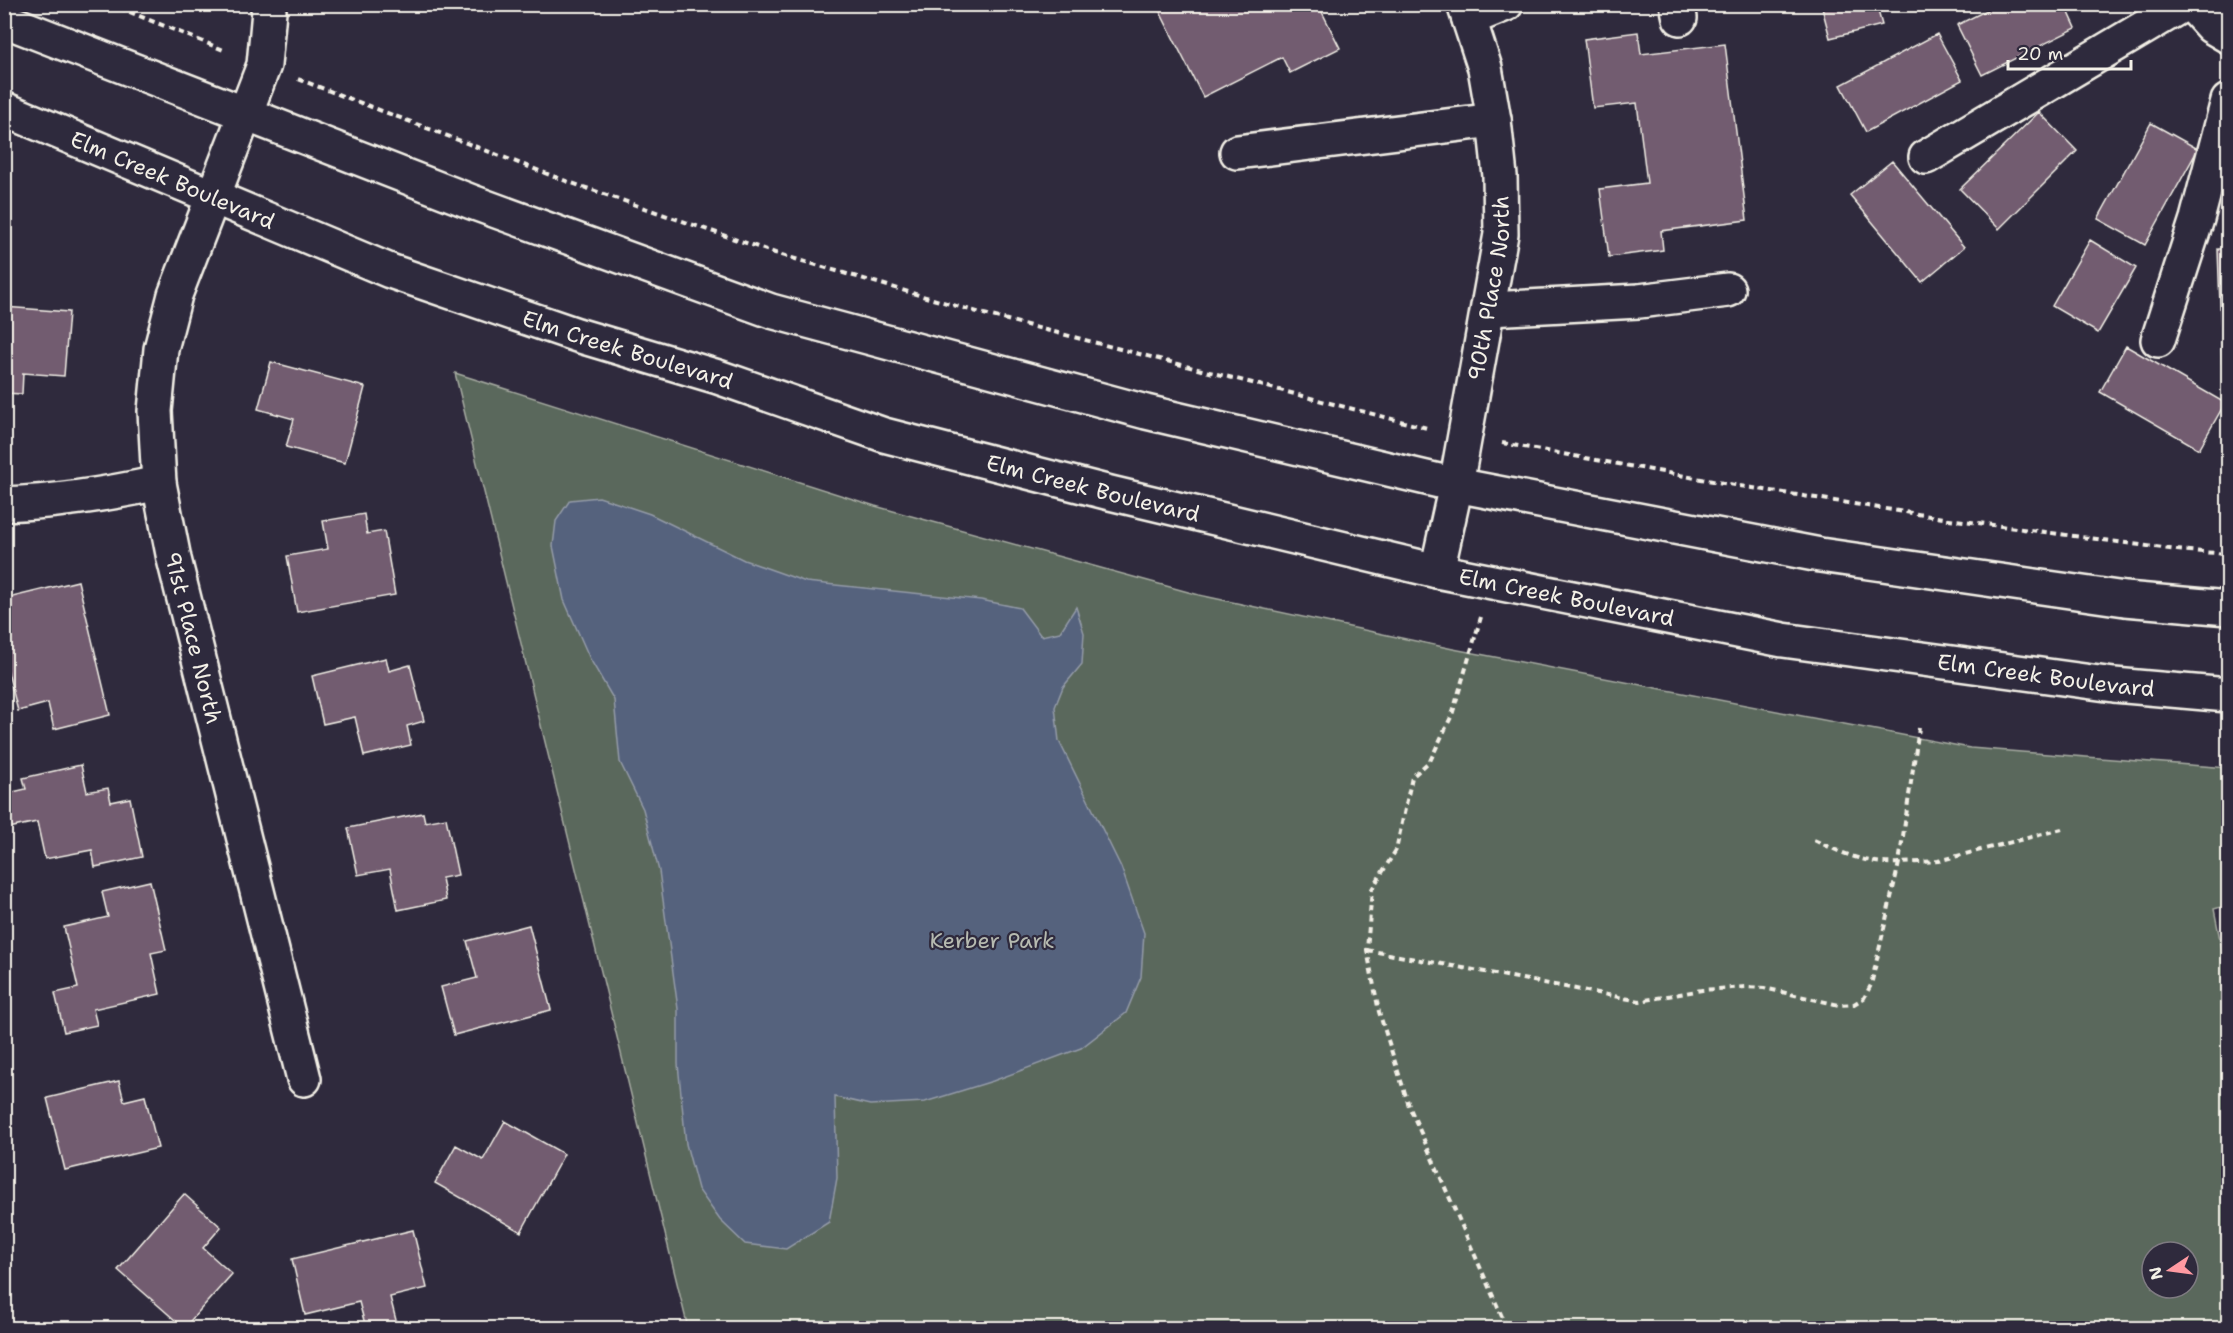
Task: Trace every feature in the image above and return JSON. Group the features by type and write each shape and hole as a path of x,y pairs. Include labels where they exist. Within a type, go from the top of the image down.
{"main road":[{"name":"91st Place North","path":"267,4 269,11 264,66 175,295 161,349 155,411 159,483 174,559 303,1079"},
{"path":"1467,12 1506,4"},
{"path":"1926,157 2184,4"},
{"name":"90th Place North","path":"1437,571 1456,485 1501,234 1500,176 1494,120 1485,68 1467,12"},
{"path":"4,20 472,202 771,311 1146,412 1456,485 1820,555 2125,599 2229,608"},
{"path":"2158,340 2197,219 2229,101"},
{"name":"Elm Creek Boulevard","path":"4,110 390,271 577,334 718,377 884,435 1110,493 1437,571 1783,640 2114,685 2229,695"},
{"path":"1237,152 1494,120"},
{"path":"1489,309 1639,301 1728,290"},
{"path":"4,504 45,503 159,483"}],"path":[{"path":"110,4 264,66 566,181 775,253 984,314 1464,437 1740,486 1948,519 2177,550 2229,554"},
{"path":"1482,615 1452,715 1430,761 1412,777 1396,849 1372,889 1367,950 1378,1012 1409,1106 1507,1329"},
{"path":"1367,950 1640,1001 1702,990 1746,987 1764,988 1839,1005 1854,1004 1864,998 1871,985 1899,863 1919,728"},
{"path":"1814,840 1854,858 1882,864 1938,861 2062,829"},
{"path":"1492,1329 1504,1322"}],"green space":[{"name":"Kerber Park","path":"455,373 875,506 1199,595 1453,649 1970,748 2228,768 2228,905 2214,909 2228,980 2228,1328 688,1328"}],"water":[{"path":"599,497 650,514 744,560 806,582 981,600 1020,608 1041,636 1060,632 1076,607 1084,633 1082,664 1063,687 1055,707 1059,741 1121,867 1144,933 1141,977 1126,1013 1081,1048 993,1081 925,1102 870,1105 835,1097 837,1178 829,1222 786,1249 745,1244 720,1220 698,1189 686,1144 678,1064 678,1009 659,871 643,809 620,762 614,700 590,659 564,600 553,546 556,521 570,500"}],"building":[{"path":"1156,4 1264,4 1266,8 1274,4 1318,4 1340,48 1290,73 1282,57 1203,97"},
{"path":"1821,4 1876,4 1882,25 1830,38"},
{"path":"1999,4 2065,4 2076,28 1982,75 1957,25"},
{"path":"1638,32 1641,54 1725,44 1747,220 1661,231 1663,250 1609,257 1600,189 1647,183 1637,103 1593,108 1584,39"},
{"path":"1937,34 1962,80 1866,132 1841,85"},
{"path":"2039,112 2077,151 1999,229 1960,189"},
{"path":"2151,123 2198,149 2145,245 2098,219"},
{"path":"1892,161 1964,247 1922,282 1850,195"},
{"path":"2090,240 2136,268 2098,333 2052,306"},
{"path":"2218,249 2228,249 2228,363 2222,363"},
{"path":"4,307 69,312 64,376 23,373 22,394 4,393"},
{"path":"2126,346 2225,403 2199,449 2100,392"},
{"path":"271,362 365,387 345,463 286,447 294,419 258,409"},
{"path":"364,514 367,534 384,531 395,595 297,612 287,556 328,549 323,521"},
{"path":"78,581 110,715 54,729 48,703 18,711 4,657 4,599"},
{"path":"386,658 389,671 410,665 424,721 407,726 411,745 364,756 355,717 323,724 312,676"},
{"path":"81,765 87,792 108,788 111,802 130,798 142,857 95,867 92,850 45,859 37,822 4,829 4,794 26,789 23,778"},
{"path":"423,813 425,822 446,818 458,875 442,878 446,900 398,910 390,869 358,875 348,828"},
{"path":"150,881 166,950 151,953 160,994 93,1009 97,1025 64,1032 55,993 78,988 64,927 108,917 102,892"},
{"path":"529,925 551,1010 454,1035 441,987 477,978 467,941"},
{"path":"119,1081 124,1101 145,1096 158,1148 65,1170 47,1098"},
{"path":"505,1121 564,1154 521,1232 435,1183 456,1145 483,1160"},
{"path":"184,1194 221,1227 203,1248 232,1274 184,1328 118,1270"},
{"path":"413,1230 427,1288 390,1297 398,1328 366,1328 359,1302 305,1315 292,1259"}]}
